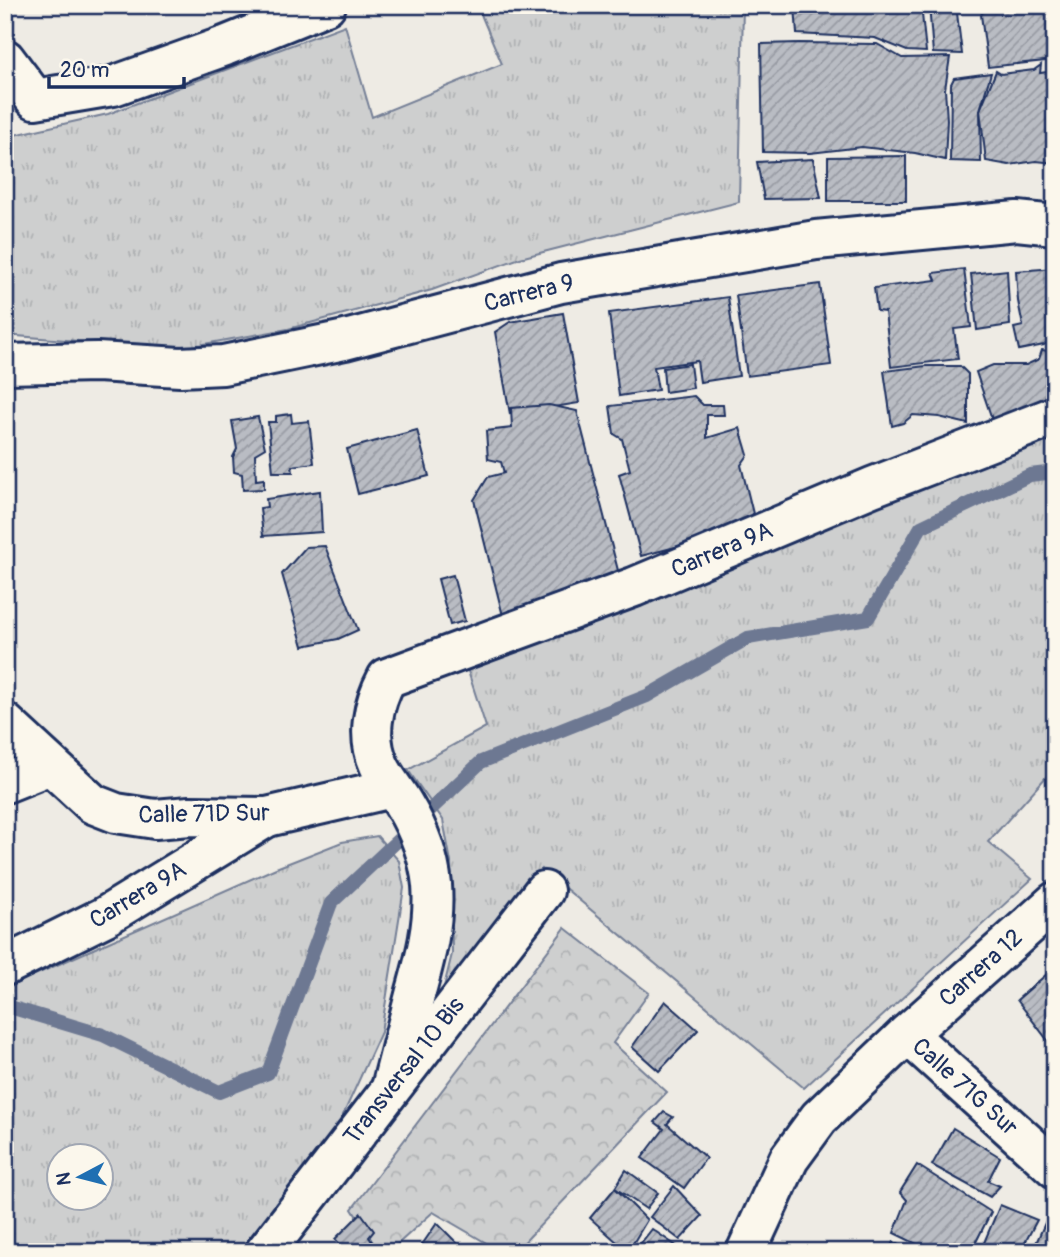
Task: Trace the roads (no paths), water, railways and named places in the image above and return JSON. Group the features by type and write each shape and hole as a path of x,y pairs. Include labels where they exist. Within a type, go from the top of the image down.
{"street":[{"path":"5,60 36,99 113,86 225,46 326,5"},
{"name":"Carrera 9","path":"5,364 97,362 180,367 223,365 345,341 588,278 816,240 1017,221 1055,225"},
{"name":"Carrera 9A","path":"397,795 379,764 372,735 375,705 387,677 634,587 872,487 1055,416"},
{"name":"Calle 71D Sur","path":"5,723 93,804 116,813 155,819 190,816 267,817 397,795"},
{"path":"5,783 50,765"},
{"path":"391,1088 429,941 433,912 426,853 416,828 397,795"},
{"name":"Carrera 9A","path":"5,966 104,917 267,817"},
{"name":"Transversal 10 Bis","path":"265,1252 544,891"},
{"name":"Carrera 12","path":"746,1252 789,1159 819,1118 906,1034 1055,902"},
{"name":"Calle 71G Sur","path":"906,1034 1055,1168"}],"waterway":[{"path":"5,1011 10,1007 103,1035 219,1092 268,1073 331,903 481,762 647,696 748,638 868,618 921,527 1030,475 1055,472"}]}
